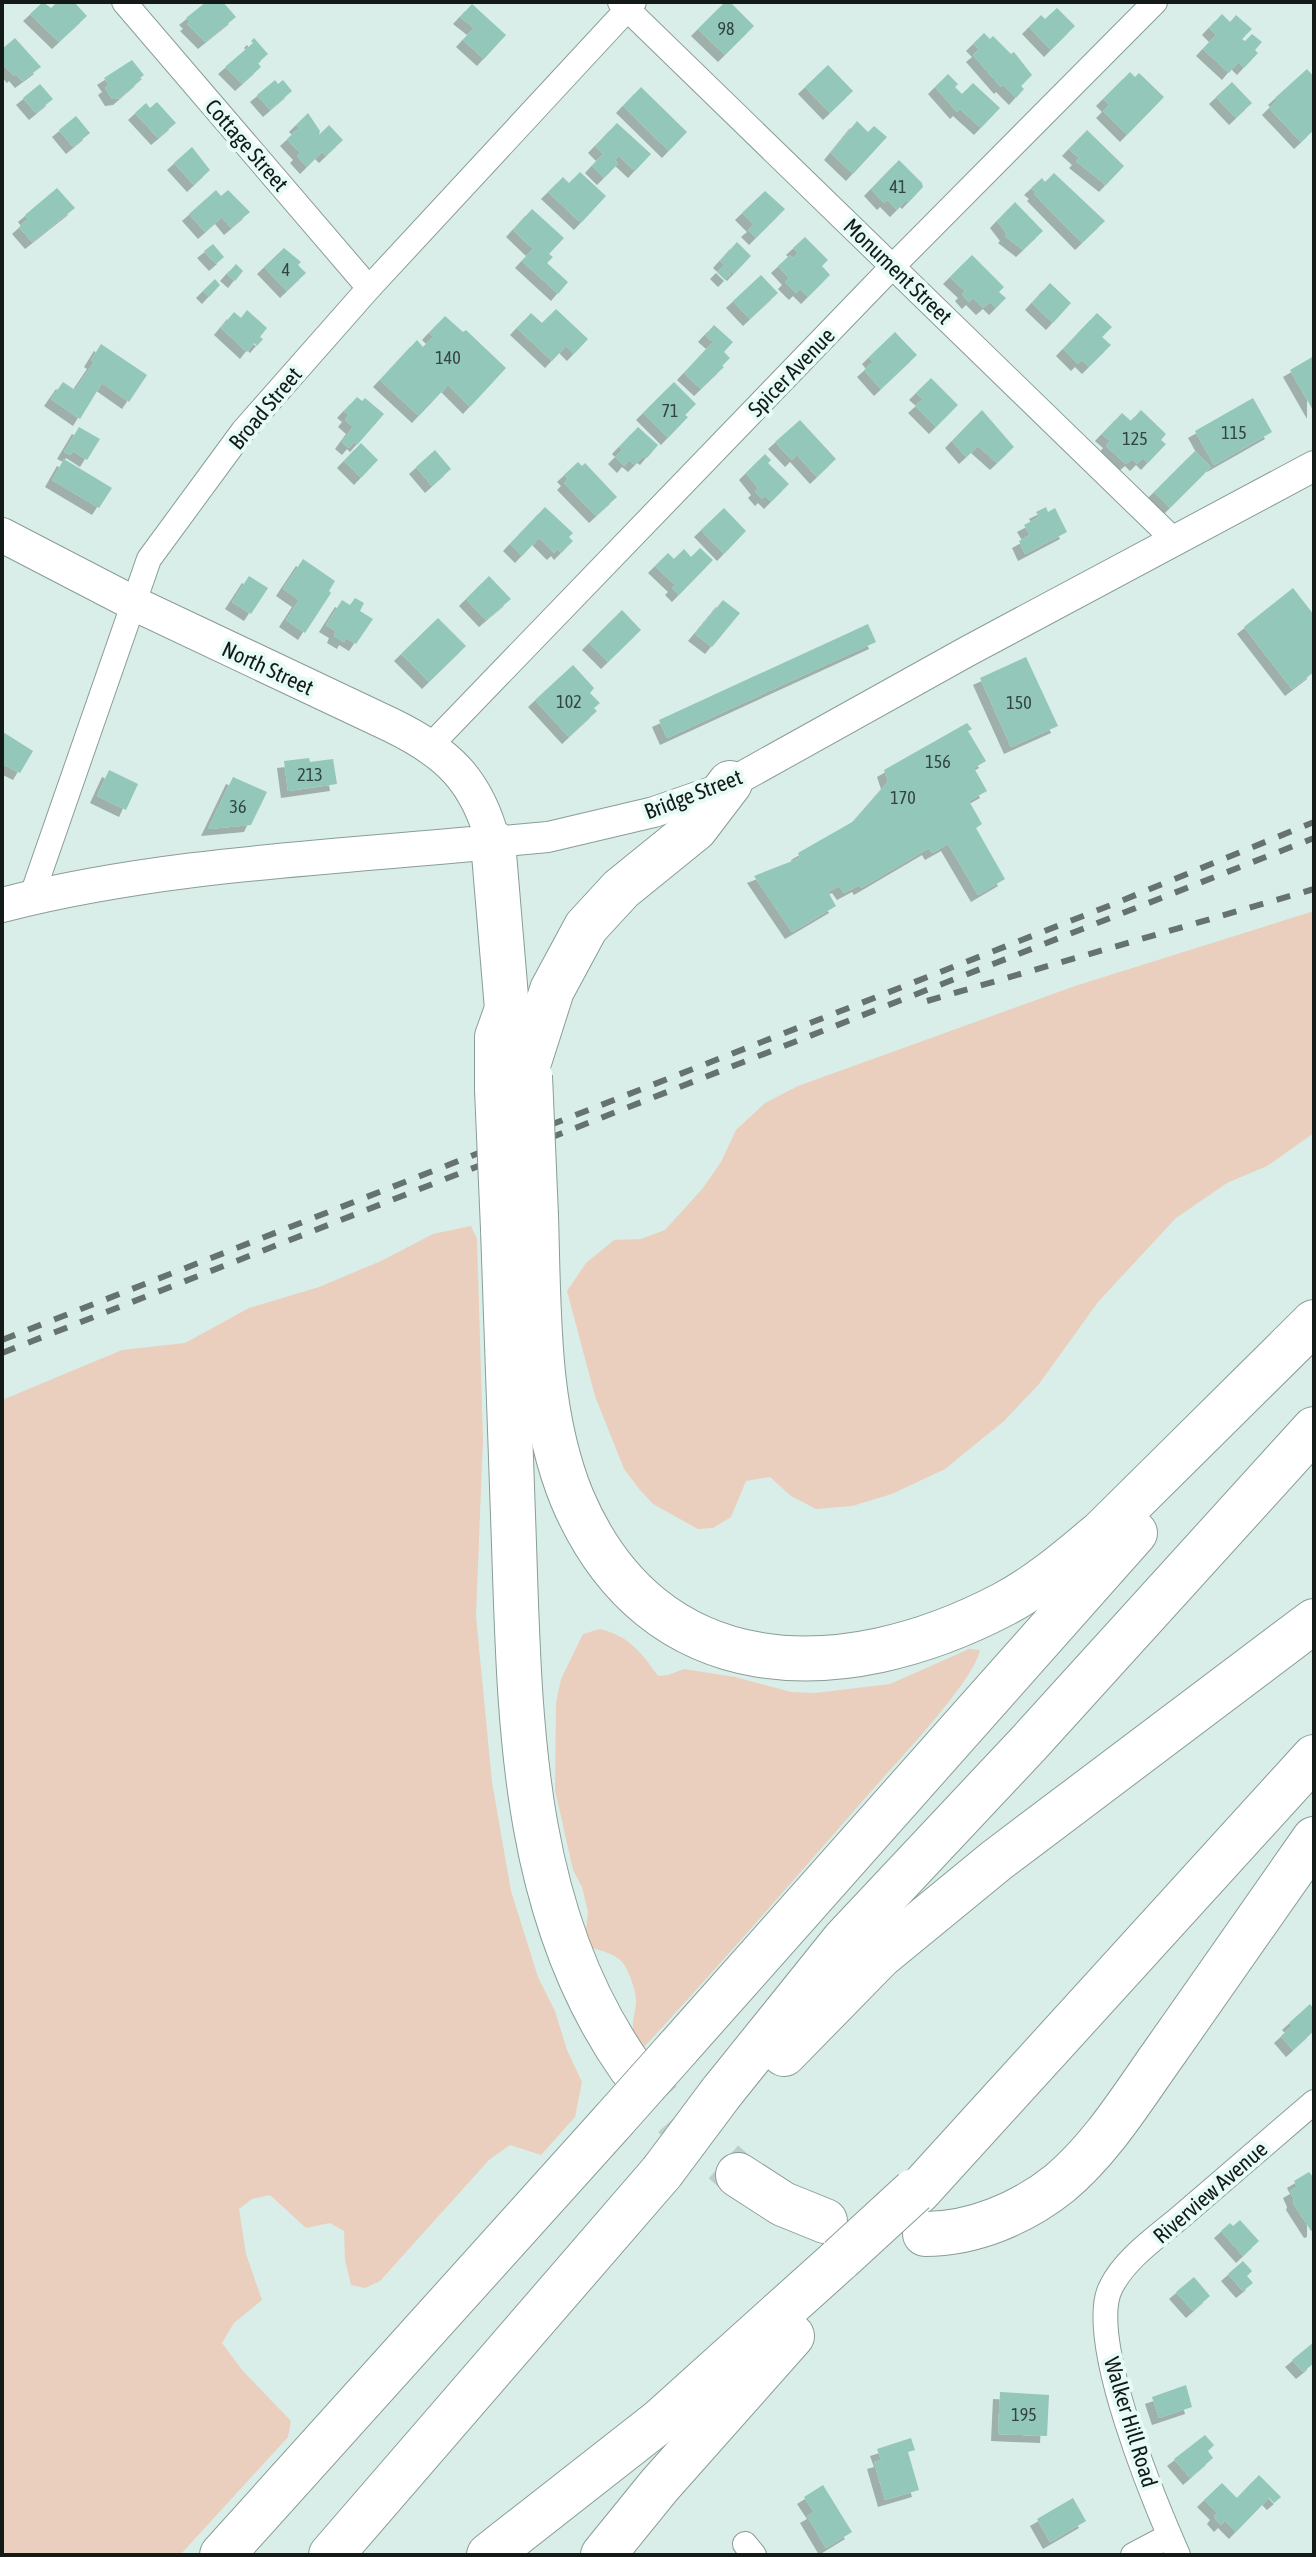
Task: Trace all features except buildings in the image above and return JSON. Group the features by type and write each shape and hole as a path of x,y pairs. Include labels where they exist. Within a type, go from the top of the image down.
{"highway":[{"path":"631,2068 594,2009 571,1958 548,1885 530,1792 520,1700 519,1075 552,990 586,927 621,889 695,829 730,783"},
{"path":"493,842 507,1009 497,1037 519,1075"},
{"path":"519,1222 558,1455 582,1519 609,1563 658,1613 700,1638 726,1649 754,1655 811,1659 872,1651 958,1625 1017,1597 1102,1532 1314,1322"},
{"path":"222,2555 922,1777 1314,1330"},
{"path":"728,2099 844,1940 1029,1743 1314,1429"},
{"path":"331,2555 670,2161 728,2099 880,1956 997,1860 1314,1621"},
{"path":"489,2555 644,2435 841,2247 920,2188 1314,1757"},
{"path":"925,2234 963,2230 1003,2217 1048,2192 1077,2168 1143,2082 1314,1839"},
{"path":"738,2175 841,2247"},
{"path":"603,2555 841,2247"},
{"path":"358,2555 540,2342 576,2273"}],"main road":[{"name":"North Street","path":"2,535 135,604 380,719 430,746 451,762 469,784 482,808 493,842"},
{"name":"Bridge Street","path":"16,902 117,882 302,857 493,842"}],"street":[{"name":"Cottage Street","path":"124,2 369,288"},
{"name":"Spicer Avenue","path":"430,746 893,266 1155,2"},
{"name":"Broad Street","path":"16,902 135,604 149,559 243,431 627,4"},
{"name":"Monument Street","path":"627,4 1175,541"},
{"name":"Bridge Street","path":"493,842 548,837 654,812 730,783 968,651 1314,466"},
{"name":"Riverview Avenue","path":"1111,2286 1142,2250 1314,2102"},
{"name":"Walker Hill Road","path":"1111,2286 1104,2317 1111,2368 1141,2461 1174,2545"},
{"path":"1133,2555 1174,2545"}],"shaded area":[{"path":"1314,911 1314,1133 1267,1166 1227,1183 1176,1218 1098,1302 1039,1384 1004,1421 945,1469 892,1494 852,1506 816,1509 791,1496 770,1477 746,1481 731,1517 713,1528 698,1529 653,1504 640,1490 624,1469 595,1396 567,1291 586,1263 614,1240 641,1239 665,1230 703,1188 721,1162 736,1130 765,1103 798,1086 1075,986"},
{"path":"471,1226 477,1239 483,1440 476,1616 492,1782 511,1891 538,1977 555,2011 567,2050 582,2082 575,2117 541,2155 510,2145 489,2160 380,2281 365,2288 351,2285 345,2260 344,2231 330,2223 306,2228 270,2195 252,2199 239,2209 246,2254 262,2300 234,2323 222,2343 242,2370 291,2421 288,2437 180,2555 2,2555 2,1400 122,1350 185,1343 249,1308 319,1287 381,1261 433,1234"},
{"path":"600,1629 634,1646 658,1676 684,1669 735,1677 791,1692 815,1693 890,1684 969,1649 980,1650 964,1681 934,1720 644,2047 633,2031 636,1996 626,1967 613,1955 592,1948 586,1930 588,1912 582,1887 573,1870 555,1790 556,1703 561,1679 583,1634"}],"tunnel":[{"path":"631,2068 677,2120 738,2175"}],"railway":[{"path":"2,1340 1111,905 1314,822"},
{"path":"2,1353 1314,838"},
{"path":"927,1001 1314,889"}]}
